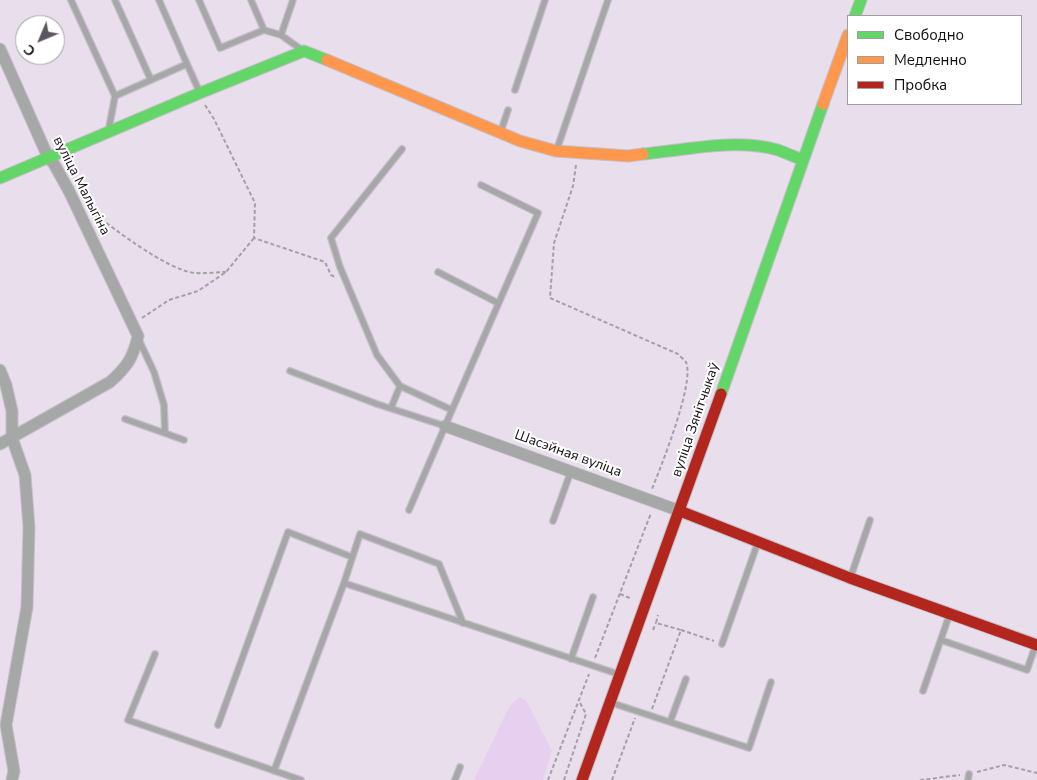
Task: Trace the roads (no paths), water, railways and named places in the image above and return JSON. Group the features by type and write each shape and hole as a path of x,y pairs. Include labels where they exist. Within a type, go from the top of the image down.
{"street":[{"path":"855,15 861,0"},
{"name":"вуліца Зянітчыкаў","path":"582,780 680,511 847,38"},
{"name":"вуліца Малыгіна","path":"0,49 48,157 54,164 68,191 136,331"},
{"path":"0,178 48,157 201,97 304,51 520,141 556,151 628,156 717,146 746,146 777,150 803,160"},
{"path":"0,444 110,382 125,369 135,352 136,331"},
{"path":"0,370 6,385 12,411 12,438 25,475 28,527 27,607 6,725 14,772 12,780"},
{"name":"Шасэйная вуліца","path":"445,426 680,511"},
{"path":"680,511 850,578 1036,645"}],"lane":[{"path":"71,0 115,96 108,133"},
{"path":"115,0 151,80"},
{"path":"159,0 201,97"},
{"path":"199,0 220,48 264,30 282,35 304,51"},
{"path":"250,0 264,30"},
{"path":"282,35 293,0"},
{"path":"515,90 545,0"},
{"path":"556,151 608,0"},
{"path":"115,96 187,64"},
{"path":"500,133 508,110"},
{"path":"402,148 331,238 345,279 377,354 400,386 452,410"},
{"path":"409,510 538,212 482,185"},
{"path":"438,272 498,303"},
{"path":"136,331 154,372 164,406 165,433"},
{"path":"290,371 445,426"},
{"path":"391,408 400,386"},
{"path":"125,420 184,440"},
{"path":"553,520 571,471"},
{"path":"850,578 870,520"},
{"path":"218,725 288,532 352,557"},
{"path":"274,771 360,534 439,564 463,623"},
{"path":"722,644 758,542"},
{"path":"344,582 620,675"},
{"path":"571,659 593,598"},
{"path":"923,691 950,614"},
{"path":"941,640 1027,670 1036,645"},
{"path":"154,654 128,720 300,780"},
{"path":"670,722 686,679"},
{"path":"610,702 748,748 770,682"},
{"path":"455,780 460,767"}]}
